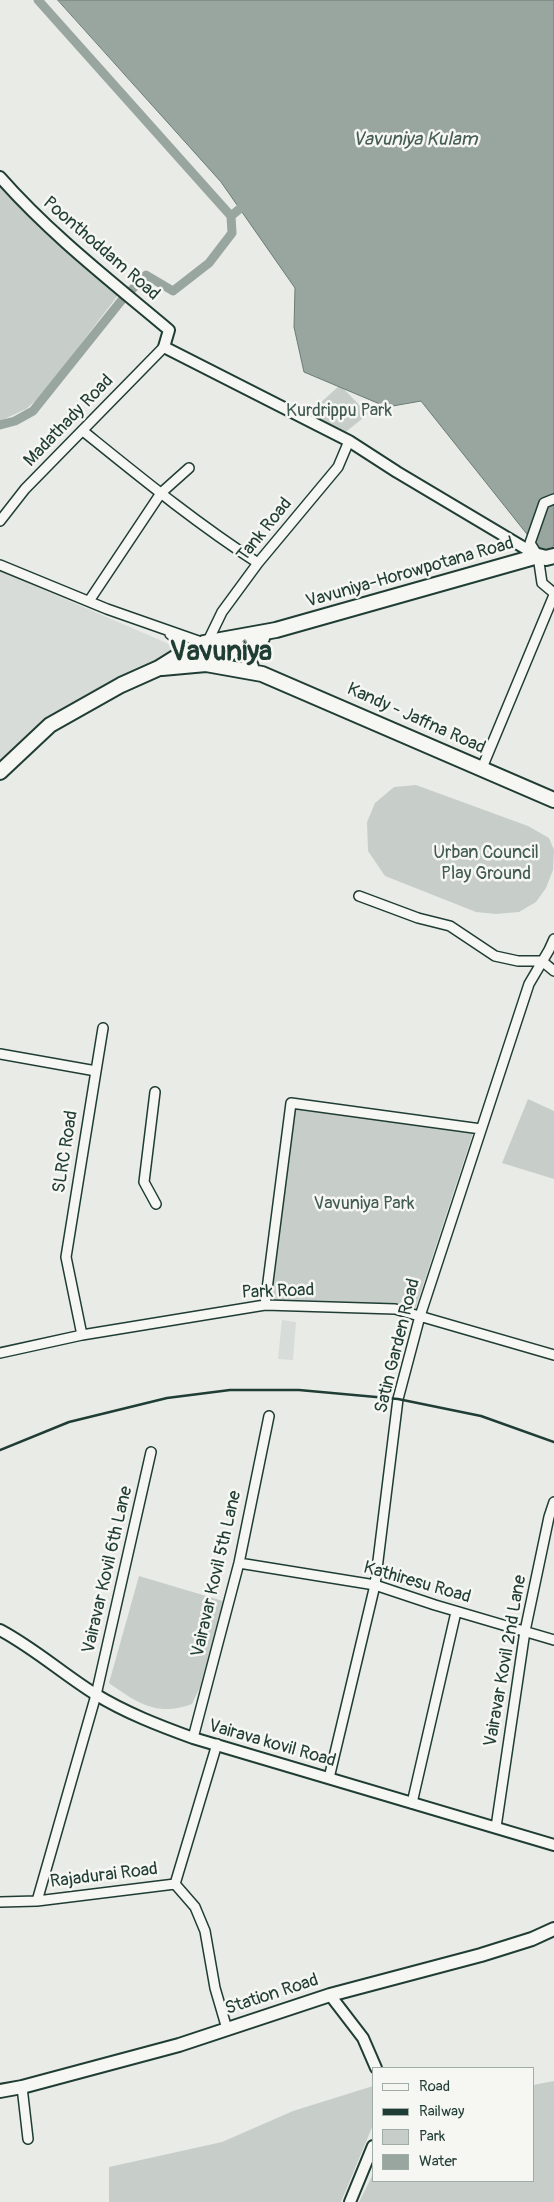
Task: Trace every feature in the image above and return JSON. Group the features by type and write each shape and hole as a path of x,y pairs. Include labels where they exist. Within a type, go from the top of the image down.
{"highway":[{"name":"Vavuniya-Horowpotana Road","path":"159,668 205,643 276,630 548,558"},
{"name":"Vavuniya-Horowpotana Road","path":"206,664 276,630"},
{"name":"Kandy - Jaffna Road","path":"205,643 257,670 554,800"},
{"path":"249,644 248,660 257,670"},
{"path":"189,650 206,664"},
{"name":"Kandy - Jaffna Road","path":"206,664 257,670"},
{"path":"0,772 50,725 121,685 159,668 206,664"}],"main road":[{"name":"Station Road","path":"0,2091 22,2087 179,2045 330,1995 481,1955 532,1939 554,1929"}],"street":[{"name":"Poonthoddam Road","path":"0,177 18,198 169,330 164,347"},
{"name":"Madathady Road","path":"0,521 25,489 164,347"},
{"path":"164,347 350,441 397,472 548,558"},
{"path":"83,431 161,494 228,544 258,563"},
{"name":"Tank Road","path":"205,643 222,612 258,563 338,467 350,441"},
{"path":"89,600 161,494 189,468"},
{"path":"548,558 530,543 544,503 554,499"},
{"path":"482,768 554,594 542,583 548,558"},
{"path":"0,565 166,631 205,643"},
{"path":"166,631 189,650"},
{"path":"360,896 418,918 450,926 495,956 518,961 542,961 554,971"},
{"name":"Satin Garden Road","path":"329,1778 375,1585 398,1399 420,1316 529,984 554,938"},
{"name":"SLRC Road","path":"82,1335 66,1256 103,1028"},
{"path":"0,1054 96,1071"},
{"path":"155,1092 144,1182 156,1204"},
{"path":"265,1305 291,1103 480,1129"},
{"name":"Park Road","path":"0,1354 82,1335 265,1305 395,1309 554,1355"},
{"name":"Vairavar Kovil 5th Lane","path":"193,1738 238,1563 269,1416"},
{"name":"Vairavar Kovil 6th Lane","path":"37,1901 96,1695 151,1452"},
{"name":"Vairavar Kovil 2nd Lane","path":"496,1827 525,1631 549,1517 554,1502"},
{"name":"Kathiresu Road","path":"238,1563 375,1585 456,1612 554,1640"},
{"path":"412,1802 456,1612"},
{"name":"Vairava kovil Road","path":"0,1630 18,1640 96,1695 142,1719 193,1738 554,1845"},
{"path":"175,1884 217,1744"},
{"name":"Rajadurai Road","path":"0,1902 37,1901 175,1884 195,1908 204,1931 227,2029"},
{"path":"330,1995 362,2038 376,2067"},
{"path":"22,2087 28,2139"},
{"path":"350,2202 372,2148"}],"shaded area":[{"path":"0,571 176,647 170,654 119,679 0,764"},
{"path":"282,1320 296,1322 293,1360 278,1359"}],"green space":[{"path":"0,186 12,199 119,294 41,396 26,409 0,421"},
{"name":"Kurdrippu Park","path":"340,385 368,414 342,435 306,416"},
{"name":"Urban Council Play Ground","path":"416,785 528,826 549,838 554,850 553,870 546,888 536,902 519,912 496,914 476,912 385,876 368,851 367,822 375,803 394,787"},
{"path":"528,1099 554,1111 554,1179 502,1163"},
{"name":"Vavuniya Park","path":"295,1109 473,1133 414,1313 270,1303"},
{"path":"139,1576 223,1601 200,1687 192,1704 169,1709 148,1706 129,1697 109,1683"},
{"path":"554,2081 554,2202 359,2202 372,2176 372,2182 534,2182 534,2085"},
{"path":"372,2086 372,2127 341,2202 109,2202 109,2167 222,2142 293,2111"}],"water":[{"name":"Vavuniya Kulam","path":"58,0 554,0 554,545 546,558 421,401 387,407 304,372 294,327 295,288 221,182"}],"waterway":[{"path":"38,0 231,216 248,202"},
{"path":"0,425 15,421 33,411 121,301 146,275 173,291 209,263 232,233 231,216"}],"railway":[{"path":"0,1450 69,1422 167,1398 230,1390 299,1390 398,1399 481,1416 554,1442"}],"district":[{"name":"Vavuniya","path":"221,653"}]}
